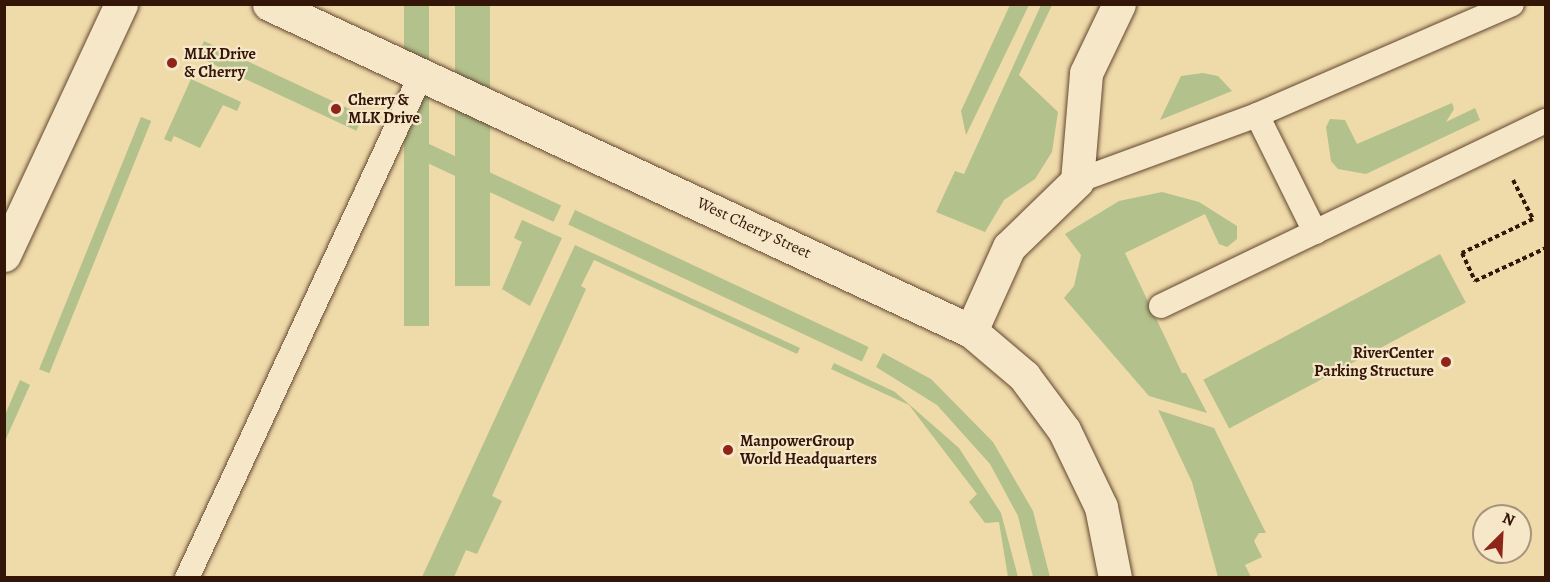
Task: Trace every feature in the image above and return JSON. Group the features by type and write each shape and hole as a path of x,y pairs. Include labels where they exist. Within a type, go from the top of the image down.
{"street":[{"path":"4,255 121,4"},
{"name":"West Cherry Street","path":"269,4 971,331 1024,376 1064,430 1101,507 1115,578"},
{"path":"971,331 1009,247 1077,181 1086,73 1119,4"}],"lane":[{"path":"1077,181 1257,115 1512,4"},
{"path":"187,578 421,75"},
{"path":"1257,115 1315,232"},
{"path":"1161,306 1545,121"}],"path":[{"path":"1509,171 1533,219 1462,253 1475,281 1545,248"}],"green space":[{"path":"404,5 429,5 429,326 404,326"},
{"path":"455,5 490,5 490,286 455,286"},
{"path":"1010,5 1029,5 966,135 961,111"},
{"path":"1041,5 1052,5 1019,75 1058,112 1052,152 1035,179 1004,200 985,232 936,212 955,171 964,174"},
{"path":"204,41 364,115 356,131 197,56"},
{"path":"1203,73 1218,76 1232,91 1160,120 1181,76"},
{"path":"191,79 241,102 237,111 223,105 200,148 174,136 171,142 164,139"},
{"path":"1452,103 1454,109 1446,122 1475,108 1480,120 1366,174 1338,169 1331,161 1326,127 1330,119 1345,120 1357,144"},
{"path":"141,117 151,121 49,373 39,369"},
{"path":"427,143 561,206 554,222 419,159"},
{"path":"1162,192 1199,202 1237,226 1237,239 1227,247 1219,244 1205,214 1125,253 1182,373 1186,373 1207,413 1149,396 1064,298 1074,286 1081,255 1065,234 1119,201"},
{"path":"575,210 869,347 862,361 568,225"},
{"path":"522,220 562,238 530,306 502,289 522,242 514,238"},
{"path":"575,245 800,348 797,354 594,260 581,286 586,289 492,496 502,501 477,554 466,550 454,577 422,577"},
{"path":"1440,254 1466,303 1229,428 1203,380"},
{"path":"883,353 931,379 993,442 1033,511 1050,577 1033,577 1018,516 990,464 937,405 876,367"},
{"path":"834,363 895,392 959,448 1001,513 1018,577 1008,577 999,522 985,523 969,502 977,494 909,405 831,369"},
{"path":"20,380 30,385 5,441 5,415"},
{"path":"1158,410 1214,428 1266,533 1259,533 1254,541 1262,557 1245,565 1251,577 1218,577 1192,482"}],"place":[{"name":"MLK Drive & Cherry","path":"172,63"},
{"name":"Cherry & MLK Drive","path":"336,109"},
{"name":"RiverCenter Parking Structure","path":"1446,362"},
{"name":"ManpowerGroup World Headquarters","path":"728,450"}]}
